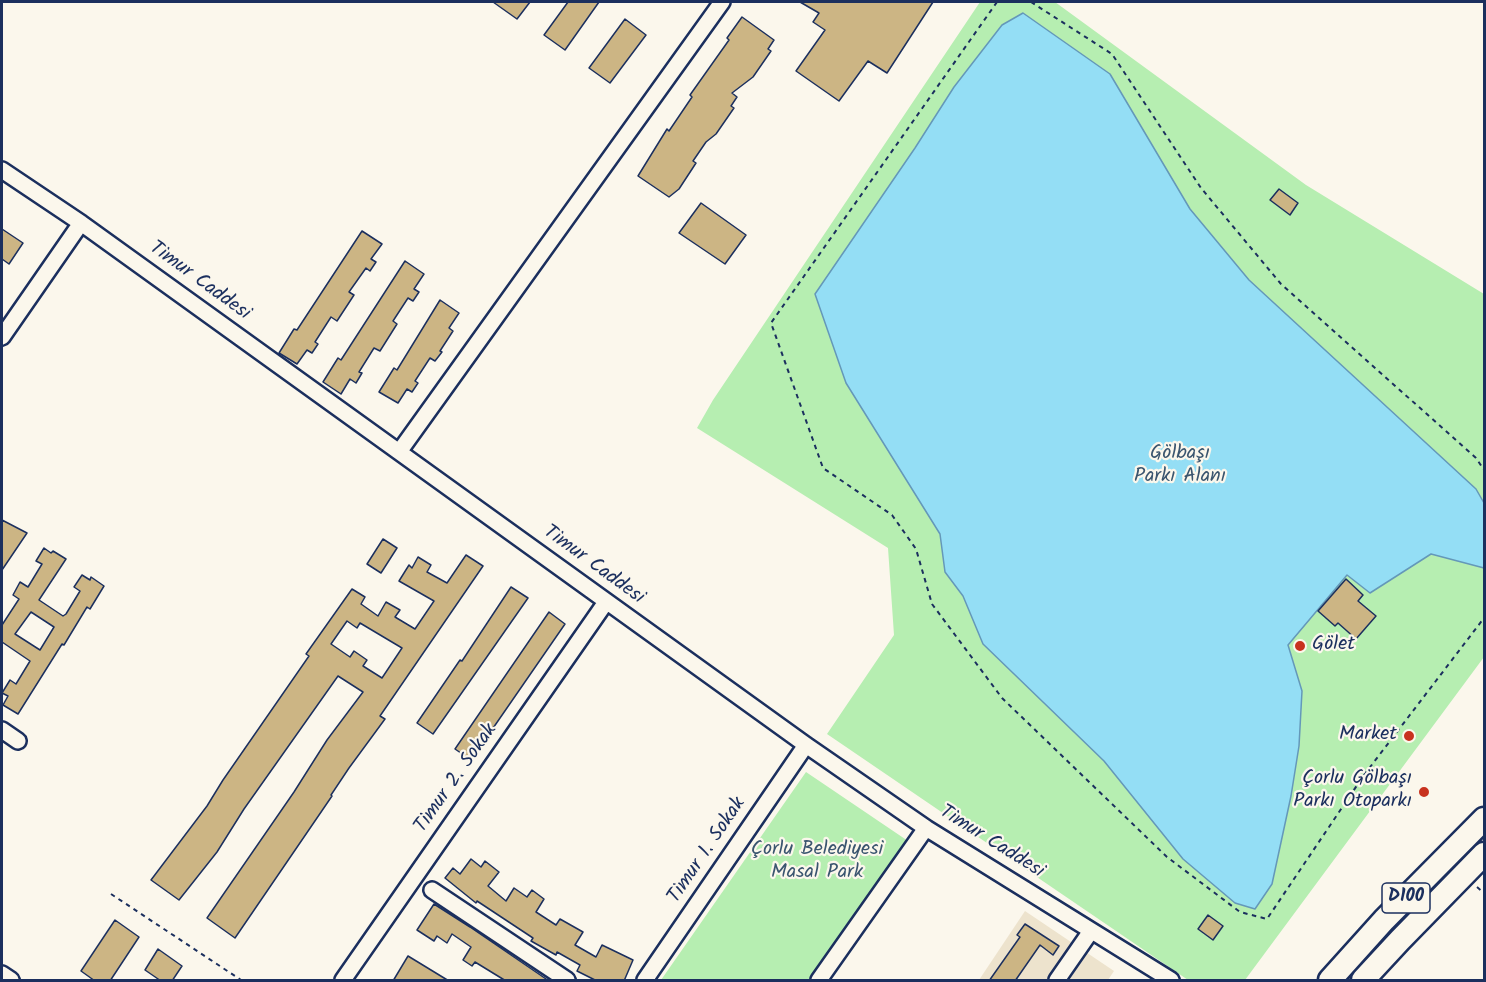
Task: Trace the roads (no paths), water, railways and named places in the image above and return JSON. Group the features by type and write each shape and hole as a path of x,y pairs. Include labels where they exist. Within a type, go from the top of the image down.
{"highway":[{"name":"D100","path":"1329,981 1384,920 1485,819"},
{"name":"D100","path":"1363,981 1485,854"}],"street":[{"path":"399,452 722,2"},
{"name":"Timur Caddesi","path":"2,170 81,223 806,745 926,828 1171,981"},
{"path":"2,337 81,223"},
{"name":"Timur 2. Sokak","path":"343,981 606,602"},
{"path":"2,729 18,741"},
{"name":"Timur 1. Sokak","path":"645,981 806,745"},
{"path":"819,981 926,828"},
{"path":"432,890 567,981"},
{"path":"1057,981 1091,931"},
{"path":"2,974 11,981"}],"water":[{"path":"1023,13 1110,74 1190,209 1249,280 1476,489 1484,503 1484,568 1431,554 1370,593 1347,575 1288,645 1302,691 1299,746 1272,884 1255,909 1235,903 1183,859 1104,761 983,644 963,596 945,572 940,534 846,383 815,294 954,87 1002,25"}],"place":[{"name":"Gölet","path":"1300,646"},
{"name":"Market","path":"1409,736"},
{"name":"Çorlu Gölbaşı Parkı Otoparkı","path":"1424,792"}],"park label":[{"name":"Gölbaşı Parkı Alanı","path":"1180,466"},
{"name":"Çorlu Belediyesi Masal Park","path":"817,862"}]}
